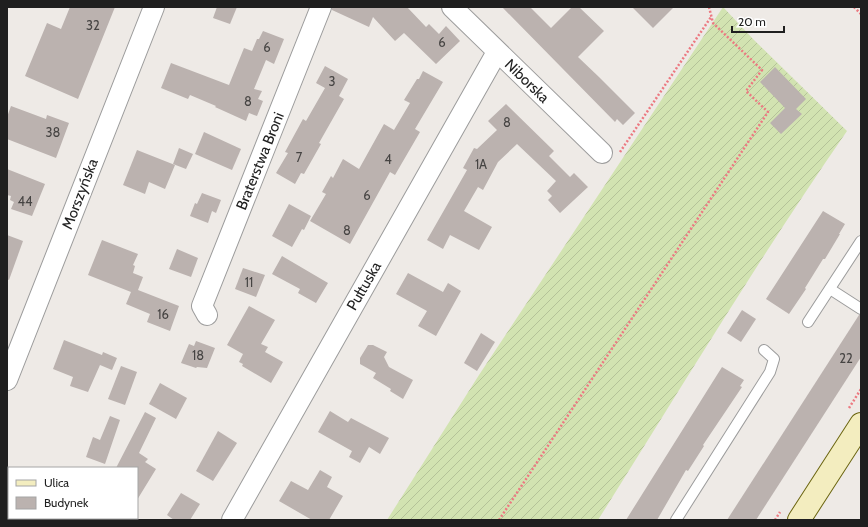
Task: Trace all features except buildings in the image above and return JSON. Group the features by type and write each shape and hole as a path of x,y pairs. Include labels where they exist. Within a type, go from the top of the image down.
{"main road":[{"path":"799,520 861,424"}],"street":[{"name":"Morszyńska","path":"7,380 154,7"},
{"name":"Braterstwa Broni","path":"207,315 202,306 322,7"},
{"name":"Niborska","path":"452,7 602,154"},
{"name":"Pułtuska","path":"232,520 497,52"}],"lane":[{"path":"808,322 861,241"},
{"path":"830,289 861,309"},
{"path":"676,520 770,372 774,359 764,350"}],"path":[{"path":"499,520 768,112 746,91 762,70 713,23 709,7"},
{"path":"854,7 861,14"},
{"path":"602,154 619,154 711,17"}],"green space":[{"path":"723,7 754,40 847,131 782,227 598,520 387,520 479,375"}]}
